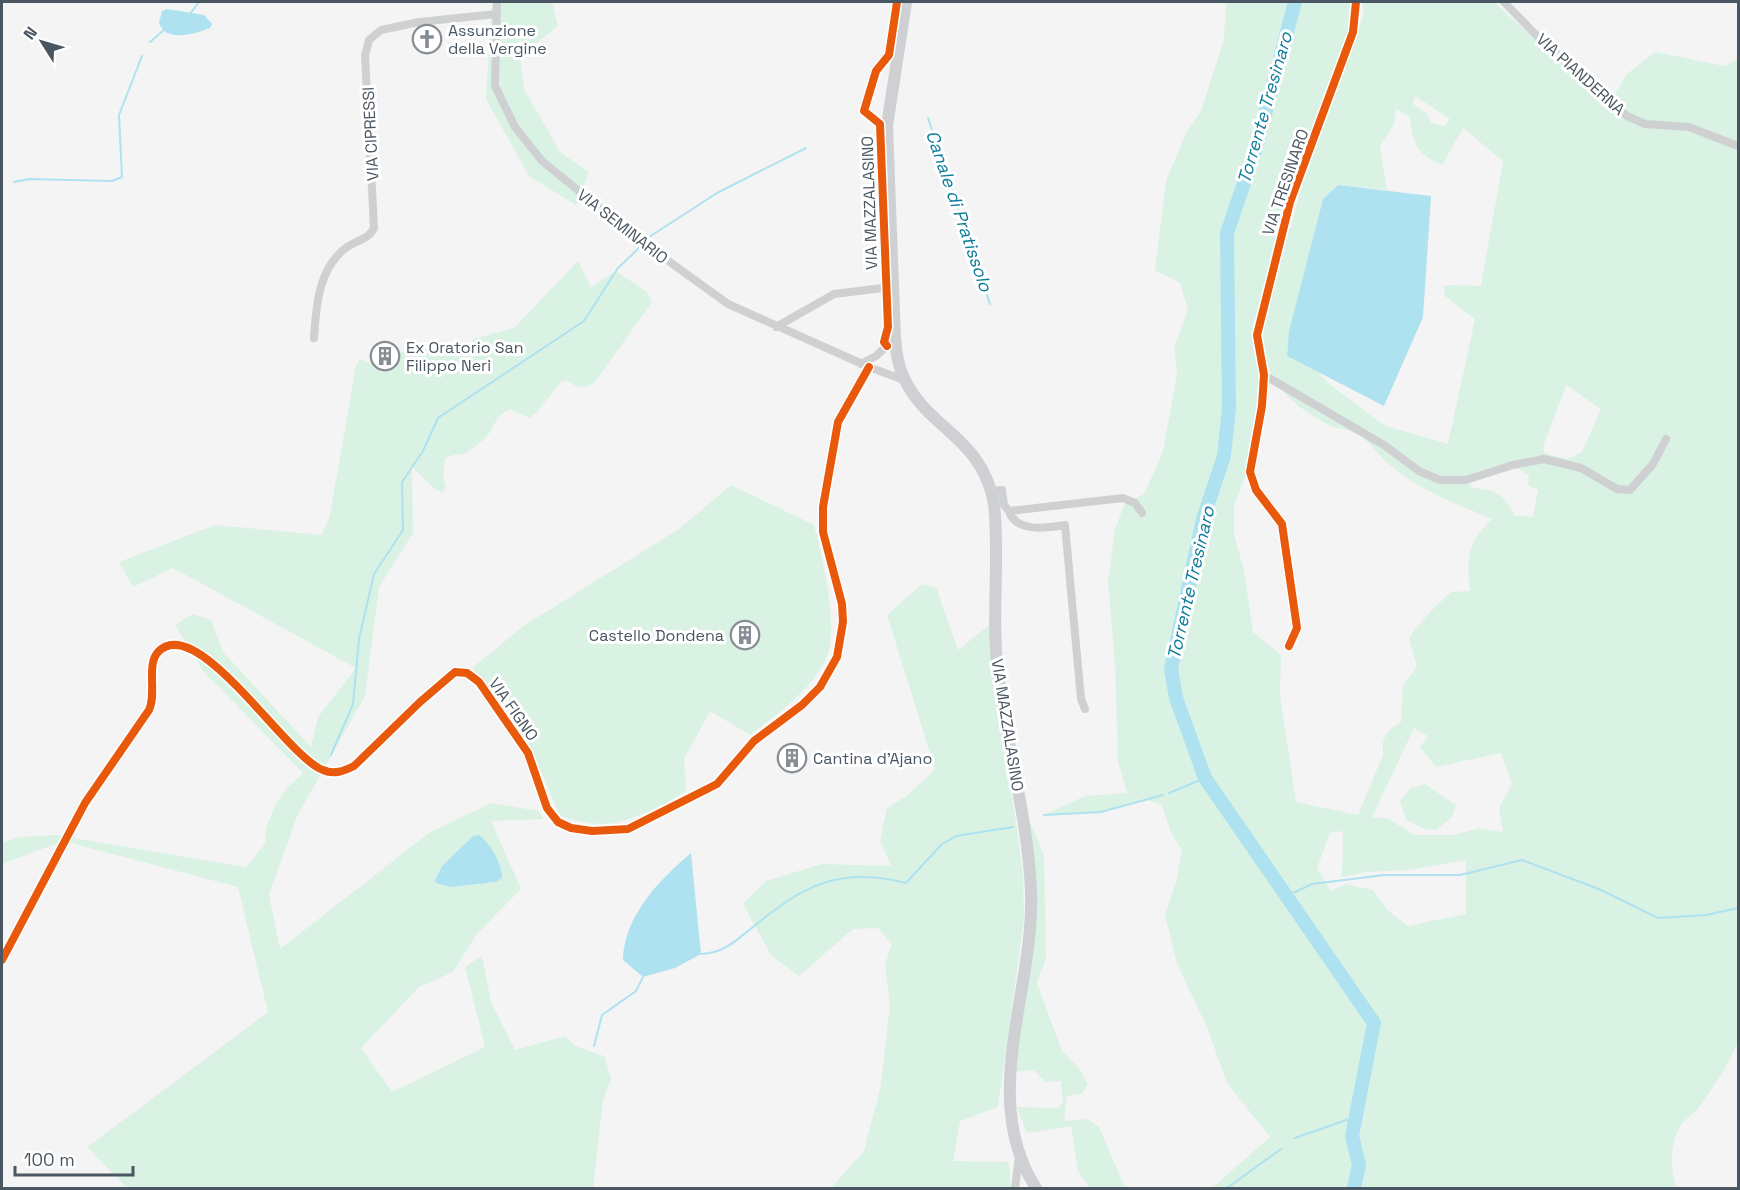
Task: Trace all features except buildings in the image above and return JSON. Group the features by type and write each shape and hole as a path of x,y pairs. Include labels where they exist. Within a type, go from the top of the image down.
{"main road":[{"name":"VIA MAZZALASINO","path":"906,2 888,115 891,287 895,338 899,367 904,380 916,397 974,455 986,473 996,515 997,668 1026,843 1031,888 1031,932 1010,1074 1010,1111 1019,1157 1036,1188"}],"street":[{"name":"VIA SEMINARIO","path":"497,2 495,86 503,106 527,144 551,168 696,282 728,304 865,366 904,380"},
{"name":"VIA TRESINARO","path":"1289,646 1297,628 1282,524 1256,490 1250,472 1262,405 1264,375 1257,335 1266,290 1290,202 1353,32 1356,2"},
{"name":"VIA PIANDERNA","path":"1504,2 1539,38 1628,116 1645,124 1689,128 1738,146"},
{"name":"VIA CIPRESSI","path":"314,338 317,307 327,269 344,250 367,237 374,228 365,56 369,40 381,30 419,22 497,14"},
{"path":"776,327 834,294 891,287"},
{"path":"865,366 895,338"},
{"name":"VIA FIGNO","path":"2,960 84,803 149,710 154,700 153,662 160,650 168,646 192,648 211,660 297,751 321,770 343,772 354,766 449,675 461,672 479,682 520,738 536,770 547,808 558,822 571,828 592,831 628,829 708,790 725,777 754,741 802,705 820,687 837,657 843,622 842,604 823,532 823,507 838,422 865,366"},
{"path":"1264,375 1384,445 1419,471 1440,480 1466,480 1513,465 1544,459 1581,468 1617,489 1630,490 1653,464 1666,439"},
{"path":"992,491 1002,490 1004,505 1012,519 1020,524 1034,528 1065,525 1081,699 1085,709"},
{"path":"1009,511 1123,498 1135,503 1142,513"},
{"path":"1015,1188 1019,1157"}],"green space":[{"path":"492,2 552,2 558,26 532,46 518,40 524,89 560,152 589,172 576,205 529,176 486,99"},
{"path":"1226,2 1352,2 1353,20 1288,198 1253,327 1253,343 1260,379 1249,466 1234,505 1234,534 1244,571 1253,632 1281,655 1280,696 1296,802 1358,815 1383,755 1383,741 1389,730 1401,722 1403,685 1417,667 1409,637 1451,592 1470,591 1468,569 1470,551 1473,543 1492,519 1415,483 1387,462 1362,437 1327,424 1298,406 1277,384 1265,357 1263,323 1305,176 1364,13 1362,2 1494,2 1608,106 1627,74 1655,52 1724,66 1738,59 1738,1042 1698,1109 1680,1126 1673,1149 1672,1165 1677,1188 1212,1188 1270,1137 1227,1083 1207,1027 1177,964 1165,915 1176,882 1182,850 1171,833 1162,805 1146,800 1101,812 1044,815 1085,796 1127,793 1118,761 1115,665 1108,581 1115,530 1124,505 1144,494 1163,452 1177,373 1174,347 1188,310 1180,283 1155,270 1166,181 1185,135 1201,111 1224,39","holes":["1415,96 1450,119 1445,126 1431,123 1427,114 1413,104","1396,109 1410,117 1413,135 1421,152 1442,165 1463,128 1503,161 1481,286 1444,285 1445,296 1475,319 1448,444 1383,425 1328,383 1318,372 1287,356 1289,331 1323,199 1338,185 1387,190 1380,146 1394,124","1566,385 1601,409 1582,452 1567,459 1544,453 1543,447","1513,465 1529,475 1528,486 1538,490 1533,517 1515,516 1499,494 1472,488 1466,480","1414,728 1428,736 1420,747 1436,767 1501,753 1512,784 1499,808 1503,832 1479,828 1453,835 1414,835 1389,819 1372,817","1343,831 1342,877 1367,872 1410,870 1466,860 1466,914 1408,926 1387,910 1373,890 1346,884 1331,891 1317,868 1330,833"]},
{"path":"578,261 591,287 616,271 648,293 652,302 595,382 581,387 566,380 561,382 536,413 529,418 511,409 497,419 487,436 477,445 469,451 445,459 443,477 446,487 443,492 435,489 412,467 413,533 379,587 365,696 297,816 269,895 280,949 429,833 491,803 539,811 543,819 491,821 521,889 476,935 453,972 419,987 361,1048 392,1092 485,1047 465,967 482,956 491,1002 515,1050 565,1036 575,1046 604,1056 611,1079 603,1100 593,1188 127,1188 87,1147 268,1012 238,887 63,841 2,864 2,843 19,837 56,835 246,867 265,844 266,828 275,805 286,789 303,773 204,672 175,625 193,614 211,620 223,652 311,747 318,717 356,668 173,568 133,587 119,562 215,525 322,535 330,515 356,365 360,359 380,367 392,366 393,352 465,351 469,355 473,339 514,328","holes":["473,836 484,839 502,871 496,882 442,886 442,866"]},
{"path":"731,485 814,525 831,613 829,648 825,661 801,693 750,735 710,711 684,759 686,791 671,800 642,814 614,823 586,822 559,815 534,755 513,718 472,668 525,625 679,529"},
{"path":"922,584 936,587 958,650 992,623 994,692 1023,874 1024,919 998,1107 960,1121 953,1161 1009,1162 1011,1188 831,1188 864,1151 881,1085 890,1004 885,964 892,944 878,928 853,929 799,976 771,955 743,904 766,881 822,864 891,866 880,841 887,808 908,795 935,769 887,615"},
{"path":"1425,784 1456,805 1452,817 1436,830 1425,829 1406,820 1400,801 1411,788"},
{"path":"1027,816 1044,855 1046,958 1037,983 1062,1051 1079,1068 1088,1085 1081,1094 1067,1096 1064,1121 1087,1119 1099,1127 1125,1188 1090,1188 1078,1171 1071,1126 1027,1133 1017,1107 1058,1108 1063,1101 1061,1081 1046,1082 1033,1070 1014,1072 1032,957"}],"water":[{"path":"167,9 204,15 212,24 210,28 197,33 174,35 168,33 159,23 162,11"},
{"path":"1338,185 1431,196 1423,317 1384,406 1287,356 1289,331 1323,199"},
{"path":"479,835 495,855 502,878 496,882 450,887 436,883 435,880 442,866 473,836"},
{"path":"691,853 701,954 675,968 643,977 623,960 630,929 645,900"}],"waterway":[{"path":"190,14 199,2"},
{"name":"Torrente Tresinaro","path":"1295,2 1256,148 1227,233 1229,408 1224,456 1203,519 1171,669 1176,698 1205,778 1374,1023 1352,1136 1359,1165 1354,1188"},
{"path":"150,42 165,29"},
{"path":"14,182 29,179 112,181 122,177 119,115 142,56"},
{"name":"Canale di Pratissolo","path":"928,118 990,304"},
{"path":"646,239 717,193 806,148"},
{"path":"331,755 353,704 359,639 374,574 403,530 402,482 423,451 438,418 584,321 618,268 640,247"},
{"path":"1169,793 1205,778"},
{"path":"1044,815 1101,812 1163,795"},
{"path":"701,954 717,951 729,945 772,912 806,890 842,878 883,878 906,883 941,845 956,836 1013,827"},
{"path":"1285,897 1312,884 1384,875 1460,875 1522,860 1599,889 1658,918 1706,915 1738,908"},
{"path":"594,1046 602,1015 636,991 643,977"},
{"path":"1295,1138 1355,1117"},
{"path":"1227,1188 1281,1149"}],"cycle path":[{"path":"887,346 884,342 888,327 880,124 864,111 876,71 889,55 897,2"},
{"path":"1289,646 1297,628 1282,524 1256,490 1250,472 1262,406 1264,375 1257,335 1290,202 1353,32 1356,2"},
{"path":"2,960 85,803 149,710 154,658 158,652 175,645 195,651 218,668 307,760 323,770 339,772 354,766 420,702 455,672 467,673 479,682 528,753 547,808 558,822 571,828 592,831 628,829 717,784 754,741 802,705 820,687 837,657 843,622 842,604 823,532 823,507 838,422 869,367"}],"place":[{"name":"Assunzione della Vergine","path":"427,39"},
{"name":"Ex Oratorio San Filippo Neri","path":"385,356"},
{"name":"Castello Dondena","path":"745,635"},
{"name":"Cantina d'Ajano","path":"792,758"}]}
